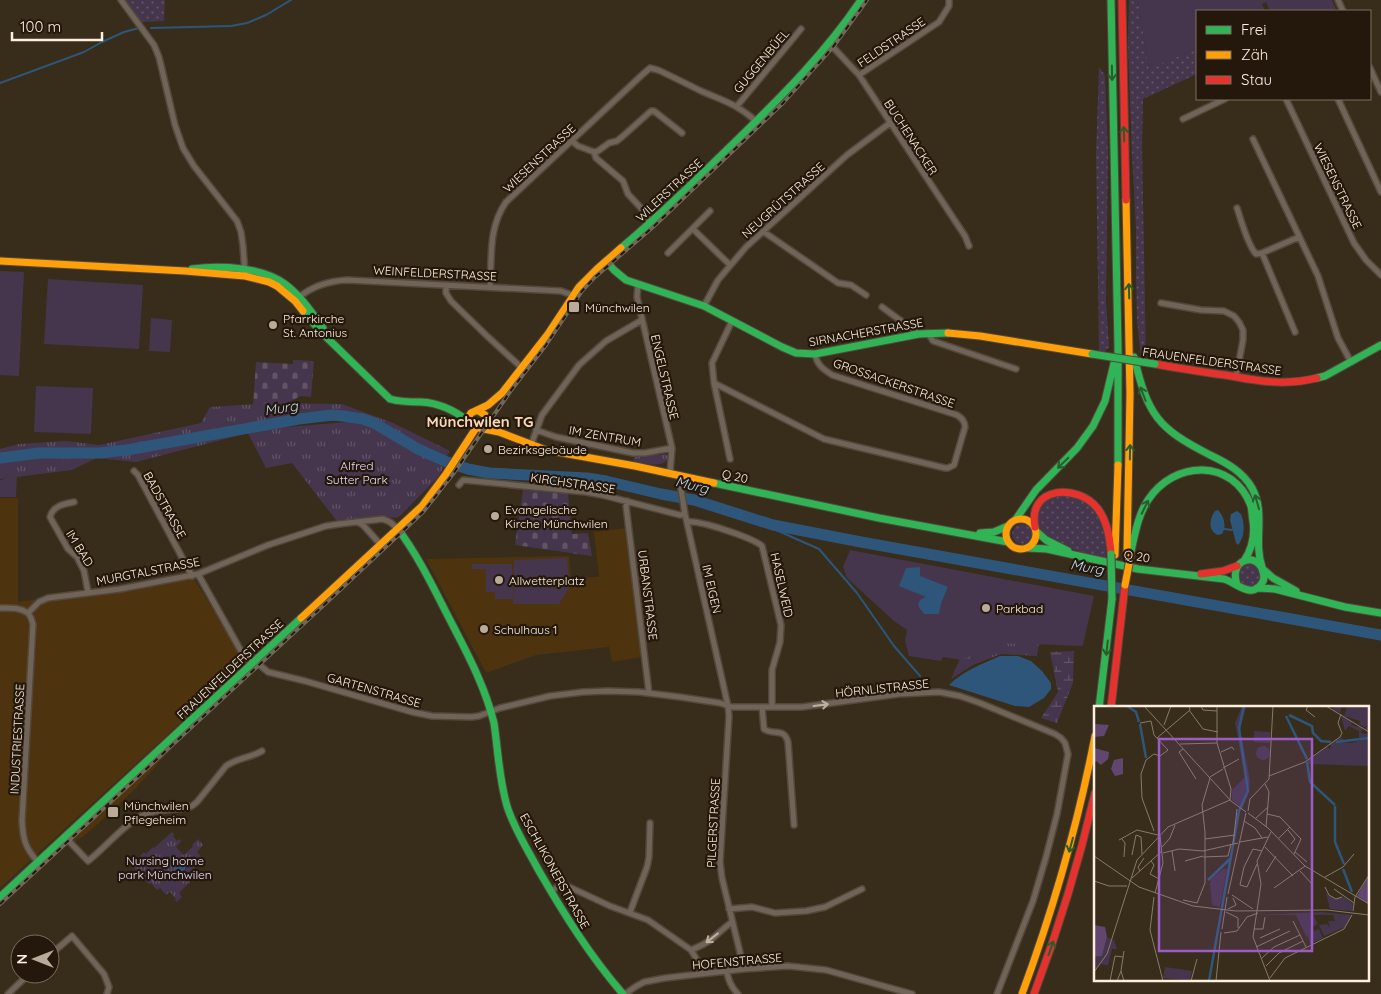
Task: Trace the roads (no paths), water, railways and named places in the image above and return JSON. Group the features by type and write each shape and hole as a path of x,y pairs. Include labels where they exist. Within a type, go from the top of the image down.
{"main road":[{"name":"WILERSTRASSE","path":"486,418 496,399 540,347 572,295 590,274 650,223 788,91 830,44 861,0"},
{"path":"1100,706 1112,599 1119,459 1111,0"},
{"path":"1111,706 1129,553 1130,339 1122,0"},
{"path":"0,261 244,273 273,284 297,299 323,329 327,337 390,399 402,402 431,403 454,411 473,426 484,425 486,418 483,413 476,411 454,411"},
{"name":"SIRNACHERSTRASSE","path":"606,261 623,277 638,285 704,306 789,351 815,354 920,334 957,333 1092,354"},
{"path":"1130,339 1142,390 1146,402 1156,418 1182,441 1232,466 1250,485 1260,511 1258,552 1264,576 1263,582 1257,588"},
{"path":"1016,520 1036,490 1077,448 1094,426 1108,393 1118,342"},
{"name":"FRAUENFELDERSTRASSE","path":"1092,354 1276,383 1301,382 1325,376 1381,345"},
{"name":"WILERSTRASSE","path":"476,411 496,399"},
{"path":"473,426 469,416 476,411"},
{"name":"Q 20","path":"486,418 499,432"},
{"name":"FRAUENFELDERSTRASSE","path":"0,897 422,506 464,448 473,426"},
{"name":"Q 20","path":"473,426 499,432 531,445 578,456 670,473 879,518 1008,542 1016,548 1040,547 1131,567 1228,580 1246,590 1257,588 1275,589 1345,607 1381,613"},
{"path":"1129,553 1141,516 1154,491 1174,475 1187,470 1200,469 1216,472 1227,477 1239,486 1248,501 1254,530 1250,550 1244,561"},
{"path":"1028,548 1034,541 1035,529 1033,518 1038,504 1043,498 1062,492 1079,495 1093,503 1103,517 1113,555"},
{"name":"Q 20","path":"969,534 994,532 1016,520 1027,520 1046,540 1077,555"},
{"path":"1008,526 1006,534 1008,542"},
{"name":"ESCHLIKONERSTRASSE","path":"398,529 416,554 480,681 491,712 502,786 508,807 524,843 576,934 595,962 624,994"},
{"name":"Q 20","path":"1195,575 1221,571 1250,560 1255,561 1281,583 1307,597"},
{"path":"1237,566 1234,575 1237,585"},
{"path":"1022,994 1046,927 1062,874 1094,741"},
{"path":"1034,994 1066,903 1094,798"}],"street":[{"path":"121,0 154,45 159,57 175,125 183,148 194,166 237,221 243,246 244,273"},
{"name":"FELDSTRASSE","path":"859,76 939,22 948,6 949,0"},
{"name":"GUGGENBÜEL","path":"737,106 800,29"},
{"name":"BUCHENACKER","path":"830,44 859,76 965,236 968,246"},
{"name":"WIESENSTRASSE","path":"490,287 492,234 499,212 506,202 650,68 737,106"},
{"path":"1371,70 1381,92"},
{"path":"1183,119 1223,100"},
{"name":"WIESENSTRASSE","path":"1286,100 1354,243 1366,260 1381,275"},
{"path":"1338,100 1381,192"},
{"path":"737,106 757,122"},
{"path":"572,141 578,146 594,152 598,151 605,145 617,141 649,111 654,111 682,133"},
{"name":"NEUGRÜTSTRASSE","path":"704,306 718,280 746,247 847,154 890,123"},
{"path":"1253,139 1318,276 1338,338 1351,362"},
{"path":"594,152 596,158 623,181 628,194 641,208 650,223"},
{"path":"1237,208 1256,254 1299,237"},
{"path":"668,253 710,211"},
{"path":"693,229 730,265"},
{"path":"764,232 838,283 851,285 866,295"},
{"path":"1262,253 1295,332"},
{"name":"WEINFELDERSTRASSE","path":"297,299 304,292 337,280 561,291 572,295"},
{"path":"446,285 446,293 451,301 522,368"},
{"name":"ENGELSTRASSE","path":"638,285 637,293 642,320 672,448 670,473"},
{"path":"1161,303 1201,310 1224,311 1234,316 1243,330 1236,377"},
{"path":"882,307 920,334"},
{"path":"531,445 542,415 579,365 614,335 642,320"},
{"path":"730,459 714,383 712,363 732,322"},
{"path":"928,333 933,341 1016,369"},
{"name":"GROSSACKERSTRASSE","path":"714,383 814,435 833,442 944,468 954,465 965,427 962,418 832,375 820,367 815,354"},
{"name":"IM ZENTRUM","path":"536,430 556,438 633,453 645,453 672,448"},
{"name":"BADSTRASSE","path":"134,471 241,651 254,663"},
{"name":"IM EIGEN","path":"680,476 680,489 685,514 728,706"},
{"name":"KIRCHSTRASSE","path":"459,485 463,480 586,492 680,515 685,514"},
{"name":"URBANSTRASSE","path":"626,501 649,693"},
{"name":"IM BAD","path":"74,502 54,508 50,517 68,549 77,557 84,570 88,592"},
{"name":"MURGTALSTRASSE","path":"28,613 45,598 120,589 195,575 281,540 326,526 383,519 398,529"},
{"path":"357,522 363,525 381,545"},
{"name":"HASELWEID","path":"687,522 695,522 713,527 752,540 762,546 781,625 780,642 772,670 772,707"},
{"path":"0,608 17,608 28,613"},
{"name":"INDUSTRIESTRASSE","path":"28,613 32,624 22,835 30,853 38,862"},
{"name":"GARTENSTRASSE","path":"254,663 268,672 419,714 472,717 491,712"},
{"name":"HÖRNLISTRASSE","path":"491,712 530,700 565,694 616,690 698,699 732,707 813,706 899,694 939,692 960,696 1055,734 1062,738 1066,744 1068,754 1057,814 1033,901 997,994"},
{"name":"PILGERSTRASSE","path":"728,706 729,716 720,862 722,878 744,969"},
{"path":"762,707 764,729 784,734 787,737 794,825"},
{"path":"64,837 88,861 135,820 148,813 192,806 226,766 262,751"},
{"path":"630,912 647,867 650,823"},
{"path":"551,891 565,885 610,906 648,920 691,950 700,965 702,974"},
{"path":"729,909 752,907 775,913 806,911 825,907 862,889"},
{"path":"691,950 702,946 714,938 732,922"},
{"path":"60,946 72,936 104,974 109,987 107,994"},
{"name":"HOFENSTRASSE","path":"624,994 644,982 665,978 788,966 807,967 850,976 910,994"},
{"path":"727,971 728,980 738,994"},
{"path":"8,994 18,984"}],"water":[{"path":"1218,510 1225,525 1222,534 1218,535 1212,531 1210,524 1213,514"},
{"path":"1237,511 1241,514 1244,526 1242,538 1238,545 1230,520 1231,514"},
{"path":"920,567 920,576 948,587 941,603 939,614 924,614 918,604 921,599 926,597 899,586 906,568"},
{"path":"1000,656 1018,656 1031,661 1042,671 1051,683 1051,689 1044,698 1029,707 1015,706 949,685 967,672"},
{"path":"173,856 177,856 177,862 185,866 182,872 177,872 172,866 165,867 166,861"}],"waterway":[{"path":"151,28 231,26 247,23 266,15 291,0"},
{"path":"0,83 84,52 124,32 139,28"},
{"name":"Murg","path":"0,458 39,453 99,453 127,450 299,419 332,415 343,416 374,423 418,449 468,469 489,473 587,478 606,481 694,500 773,525 1381,635"},
{"path":"775,525 776,530 819,549 857,593 894,646 920,676"},
{"path":"1224,529 1232,530"}],"railway":[{"path":"0,904 423,512 453,474 512,389 546,345 582,291 595,277 653,227 783,103 833,47 867,0"}],"place":[{"name":"Münchwilen","path":"574,307"},
{"name":"Pfarrkirche St. Antonius","path":"273,325"},
{"name":"Bezirksgebäude","path":"488,449"},
{"name":"Evangelische Kirche Münchwilen","path":"495,516"},
{"name":"Allwetterplatz","path":"499,580"},
{"name":"Parkbad","path":"986,608"},
{"name":"Schulhaus 1","path":"484,629"},
{"name":"Münchwilen Pflegeheim","path":"113,812"}],"district":[{"name":"Münchwilen TG","path":"480,421"}],"park label":[{"name":"Alfred Sutter Park","path":"357,472"},
{"name":"Nursing home park Münchwilen","path":"165,867"}]}
